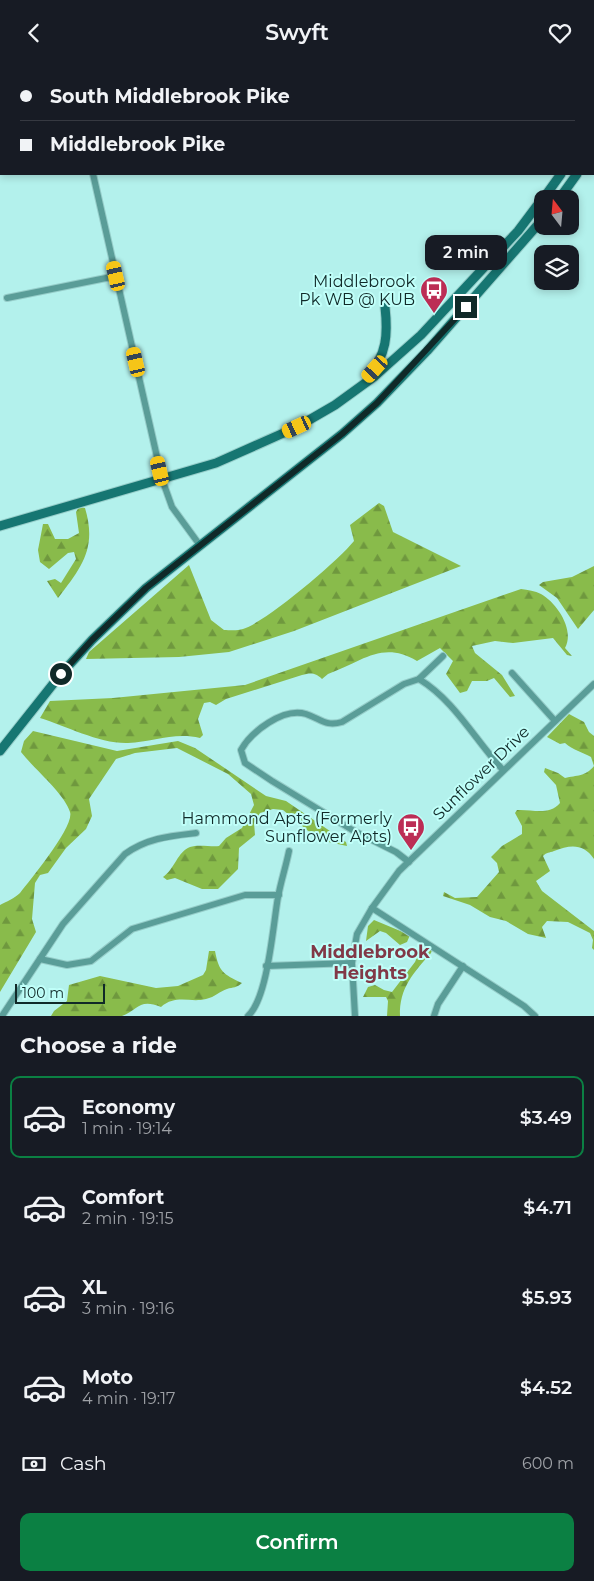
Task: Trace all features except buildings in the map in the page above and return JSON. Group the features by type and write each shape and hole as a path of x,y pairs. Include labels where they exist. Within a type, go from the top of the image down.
{"main road":[{"path":"549,190 560,175"},
{"path":"565,190 576,175"},
{"path":"0,526 216,463 297,427 355,390 421,335 518,231 534,211"},
{"path":"0,751 87,645 146,588 198,545 342,434 377,403 427,351 534,229"},
{"path":"355,390 375,369 382,356 387,340 384,307"}],"street":[{"path":"93,175 162,479 172,507 198,545"},
{"path":"7,297 116,276"},
{"path":"409,862 396,851 354,831 245,763 241,750 247,740 266,723 297,713 304,714 324,724 333,725 356,715 404,684 419,679 443,656"},
{"path":"512,673 555,721"},
{"path":"419,679 431,686 468,725 484,750 504,770"},
{"name":"Sunflower Drive","path":"354,1016 352,963 357,934 372,908 409,862 594,684"},
{"path":"2,1016 63,924 125,854 155,838 196,833"},
{"path":"248,1016 256,1008 290,851"},
{"path":"40,959 67,965 91,961 132,929 245,895 279,895"},
{"path":"372,908 524,1006 535,1016"},
{"path":"266,966 352,963"},
{"path":"434,1016 438,1004 463,966"}],"green space":[{"path":"379,503 384,506 393,532 461,566 294,631 229,652 179,657 86,659 89,652 189,565 211,620 224,630 241,630 254,624 301,590 346,550 354,541 350,525"},
{"path":"79,507 85,508 88,522 88,546 80,566 58,598 47,581 55,579 61,583 76,559 74,552 68,553 49,569 40,562 38,550 43,524 48,524 55,539 68,539 79,533 76,512"},
{"path":"594,566 594,610 578,629 557,598 539,585 543,582 572,577"},
{"path":"521,589 541,594 558,610 568,633 565,648 572,656 567,655 553,638 513,643 495,641 472,646 475,653 502,675 515,696 510,697 494,678 487,681 472,681 467,691 460,693 446,674 453,661 440,648 417,661 393,652 372,655 328,674 322,679 315,674 305,674 226,699 216,705 210,702 204,703 198,719 203,735 200,738 181,736 117,743 95,738 40,718 50,701 113,698 245,685"},
{"path":"569,714 584,722 589,732 594,736 594,766 591,757 565,743 560,744 547,737"},
{"path":"33,731 117,751 178,741 195,748 266,796 286,801 346,842 347,846 319,840 283,810 273,809 260,813 254,823 255,835 239,848 238,869 218,889 202,889 175,878 167,880 163,877 186,849 197,846 219,846 226,838 242,828 254,805 251,794 228,774 177,748 135,753 116,759 89,799 92,816 86,829 66,848 48,873 40,875 35,883 32,919 36,932 0,992 0,905 20,893 51,853 70,819 70,812 62,797 21,752 24,741"},
{"path":"594,766 594,859 585,850 576,847 565,847 547,853 543,856 550,871 536,881 542,891 594,931 594,950 590,933 568,922 547,921 542,927 546,938 528,934 506,921 490,917 470,905 443,896 444,892 455,898 477,897 499,872 497,863 491,857 502,846 522,834 522,826 515,813 517,810 546,811 560,803 556,785 544,772 545,768 565,778 584,774"},
{"path":"374,920 410,935 407,942 400,945 386,933 380,931 366,941 368,926"},
{"path":"428,947 432,950 431,953 413,974 405,989 400,1006 400,1016 387,1016 388,1001 386,997 363,997 368,987 375,985 392,992 415,962 421,948"},
{"path":"209,951 215,951 218,964 223,971 242,983 237,987 224,990 206,999 172,1001 161,1007 143,1004 122,1016 51,1016 54,1011 67,1001 69,985 100,976 156,988 178,986 203,975 206,970"}],"place":[{"name":"Middlebrook Pk WB @ KUB","path":"434,314"},
{"name":"Hammond Apts (Formerly Sunflower Apts)","path":"411,851"}],"district":[{"name":"Middlebrook Heights","path":"370,962"}],"route":[{"path":"61,674 92,640 146,588 198,545 342,434 377,403 466,307"}]}
